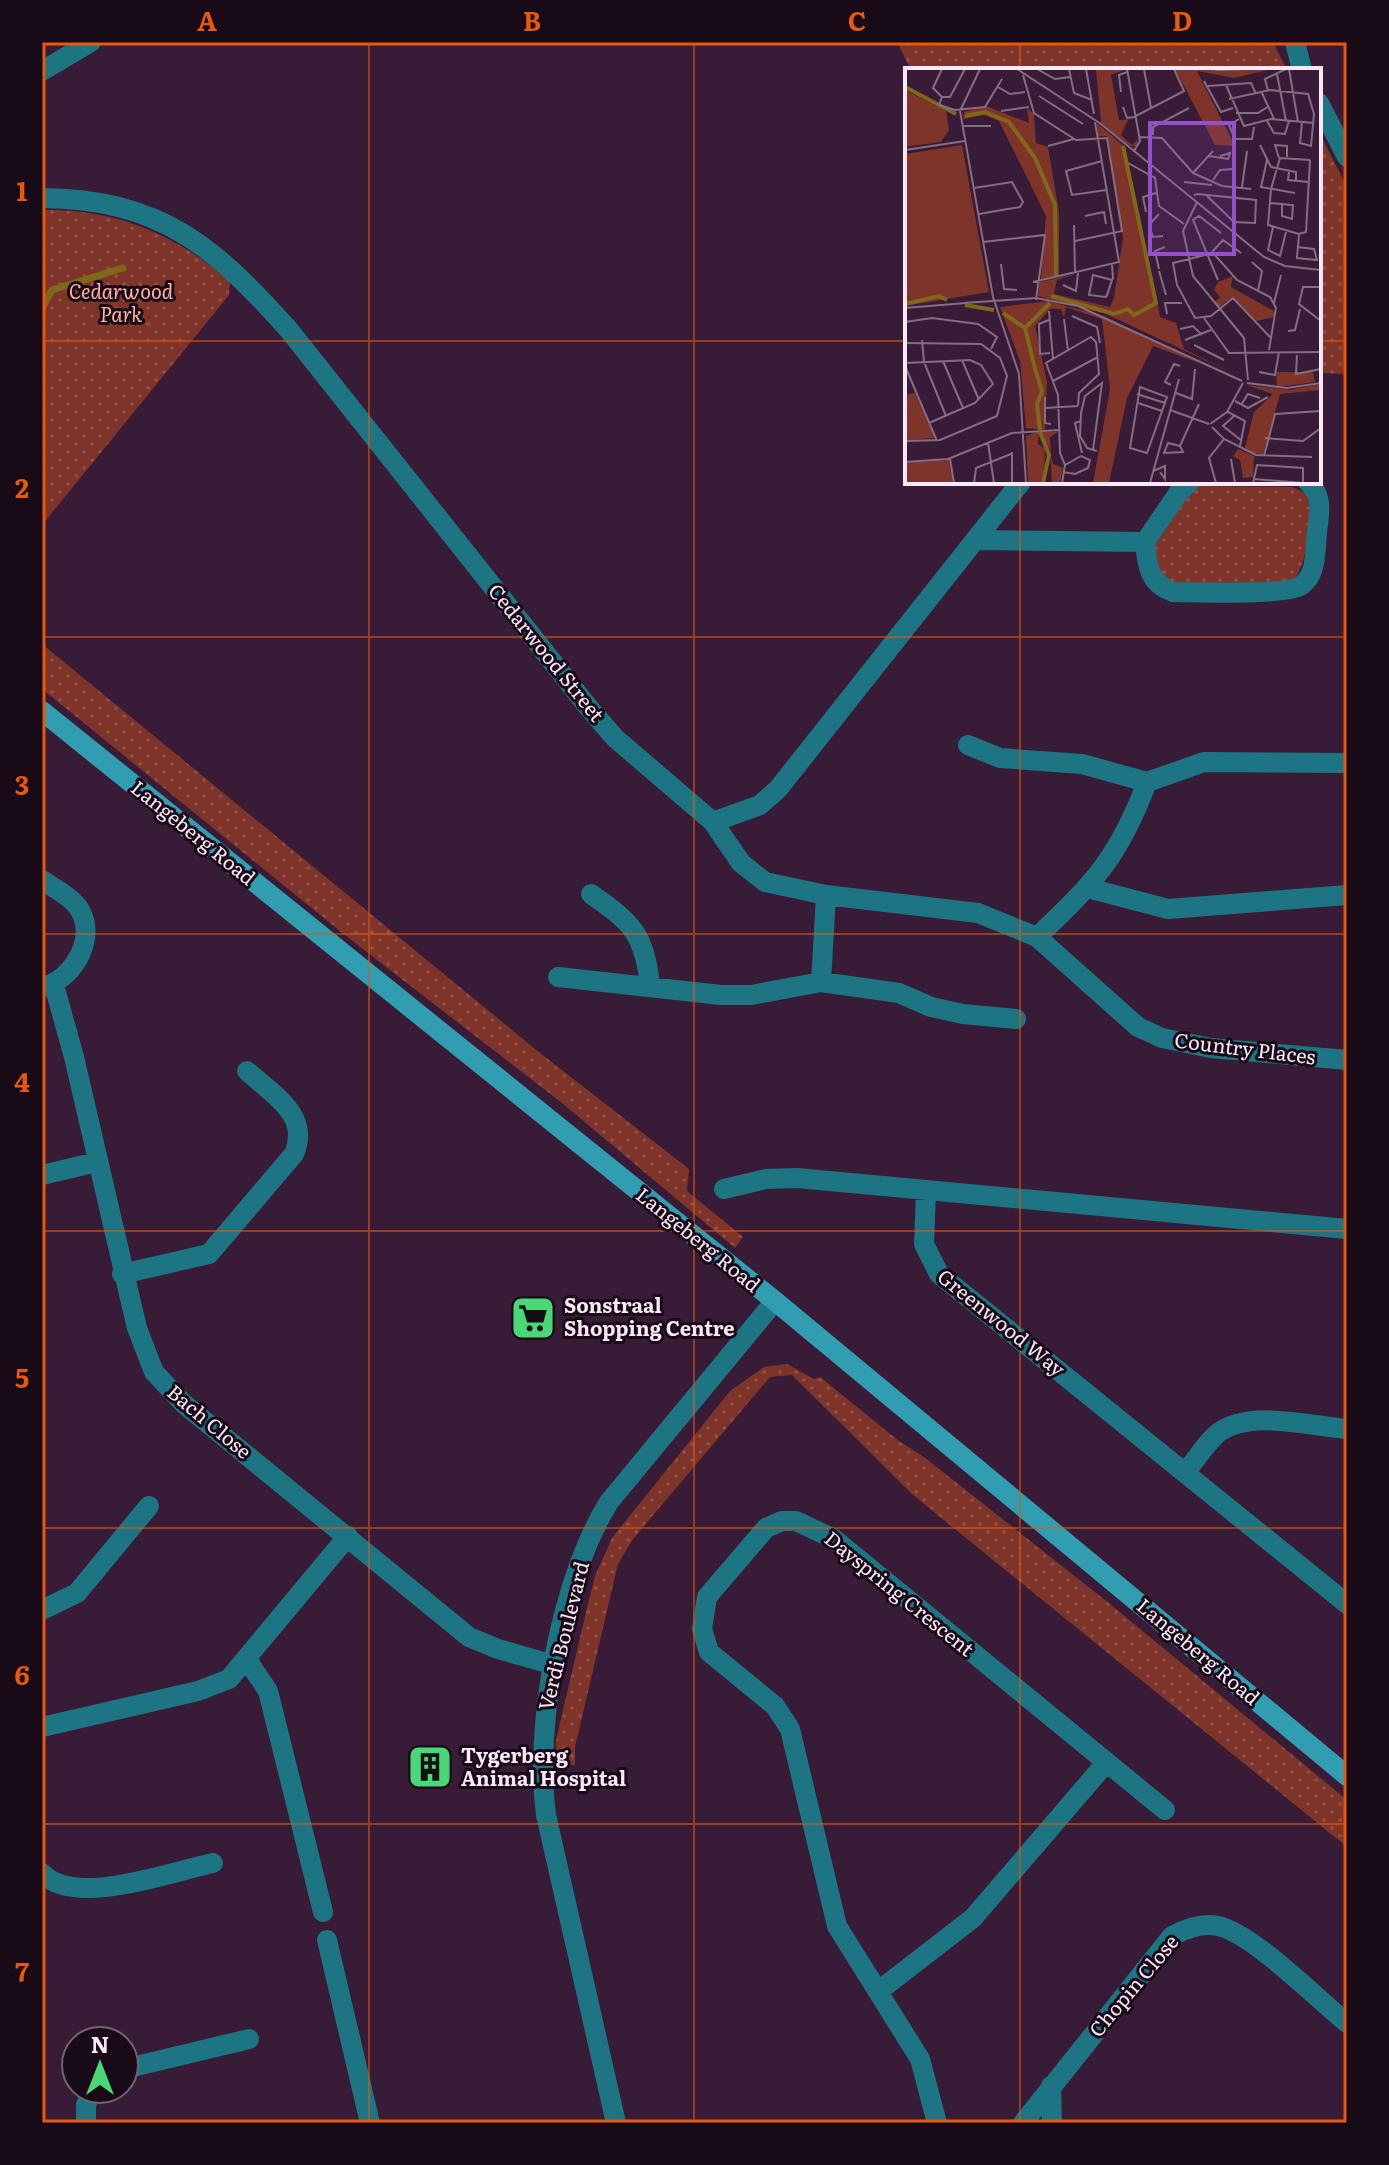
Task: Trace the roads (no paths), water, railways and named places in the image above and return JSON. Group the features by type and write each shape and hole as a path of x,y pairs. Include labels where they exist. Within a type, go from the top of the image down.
{"main road":[{"name":"Langeberg Road","path":"42,711 775,1301 1347,1776"}],"street":[{"path":"42,71 91,42"},
{"path":"1295,42 1302,68"},
{"path":"1321,107 1347,157"},
{"name":"Cedarwood Street","path":"42,197 100,202 155,219 199,242 237,273 289,330 380,449 598,718 625,747 713,822 741,863 765,882 826,895"},
{"path":"713,822 760,805 778,789 1019,484"},
{"path":"1188,484 1145,542 1148,568 1153,580 1173,592 1290,591 1300,587 1314,563 1319,507 1315,488 1310,484"},
{"path":"976,540 1145,542"},
{"path":"968,745 1000,758 1082,764 1147,782 1188,765 1204,762 1347,763"},
{"path":"1037,937 1088,888 1127,833 1147,782"},
{"path":"42,880 74,903 84,923 81,954 48,986"},
{"path":"1088,888 1168,909 1347,895"},
{"path":"591,894 630,922 647,957 650,985"},
{"path":"821,982 826,895"},
{"name":"Country Places","path":"826,895 978,913 1037,937 1138,1027 1162,1038 1211,1048 1347,1060"},
{"path":"558,977 721,995 751,995 821,982 899,993 954,1013 1016,1019"},
{"name":"Bach Close","path":"48,986 74,1057 122,1274 148,1360 164,1384 469,1637 554,1665"},
{"path":"122,1274 209,1254 294,1154 300,1133 296,1117 247,1071"},
{"path":"42,1175 97,1162"},
{"path":"724,1189 766,1179 797,1178 1347,1229"},
{"name":"Greenwood Way","path":"926,1191 924,1244 939,1274 1347,1604"},
{"name":"Verdi Boulevard","path":"616,2123 543,1791 544,1717 554,1665 574,1582 592,1530 609,1502 775,1301"},
{"path":"1186,1471 1218,1433 1236,1425 1261,1421 1347,1429"},
{"path":"42,1610 77,1593 149,1506"},
{"name":"Dayspring Crescent","path":"937,2123 920,2059 880,1990 849,1950 837,1926 790,1729 775,1706 715,1659 703,1640 707,1597 766,1528 782,1521 796,1521 834,1539 1105,1764 1165,1810"},
{"path":"42,1727 217,1686 248,1661 348,1536"},
{"path":"248,1661 268,1691 323,1912"},
{"path":"880,1990 973,1918 1105,1764"},
{"path":"42,1873 52,1882 78,1890 213,1863"},
{"name":"Chopin Close","path":"1023,2123 1172,1936 1200,1925 1225,1928 1246,1940 1347,2023"},
{"path":"327,1940 370,2123"},
{"path":"140,2065 249,2039"},
{"path":"1051,2086 1049,2105 1052,2123"}],"waterway":[{"path":"42,308 52,290 123,268"}],"place":[{"name":"Sonstraal Shopping Centre","path":"533,1318"},
{"name":"Tygerberg Animal Hospital","path":"430,1767"}],"park label":[{"name":"Cedarwood Park","path":"121,304"}]}
